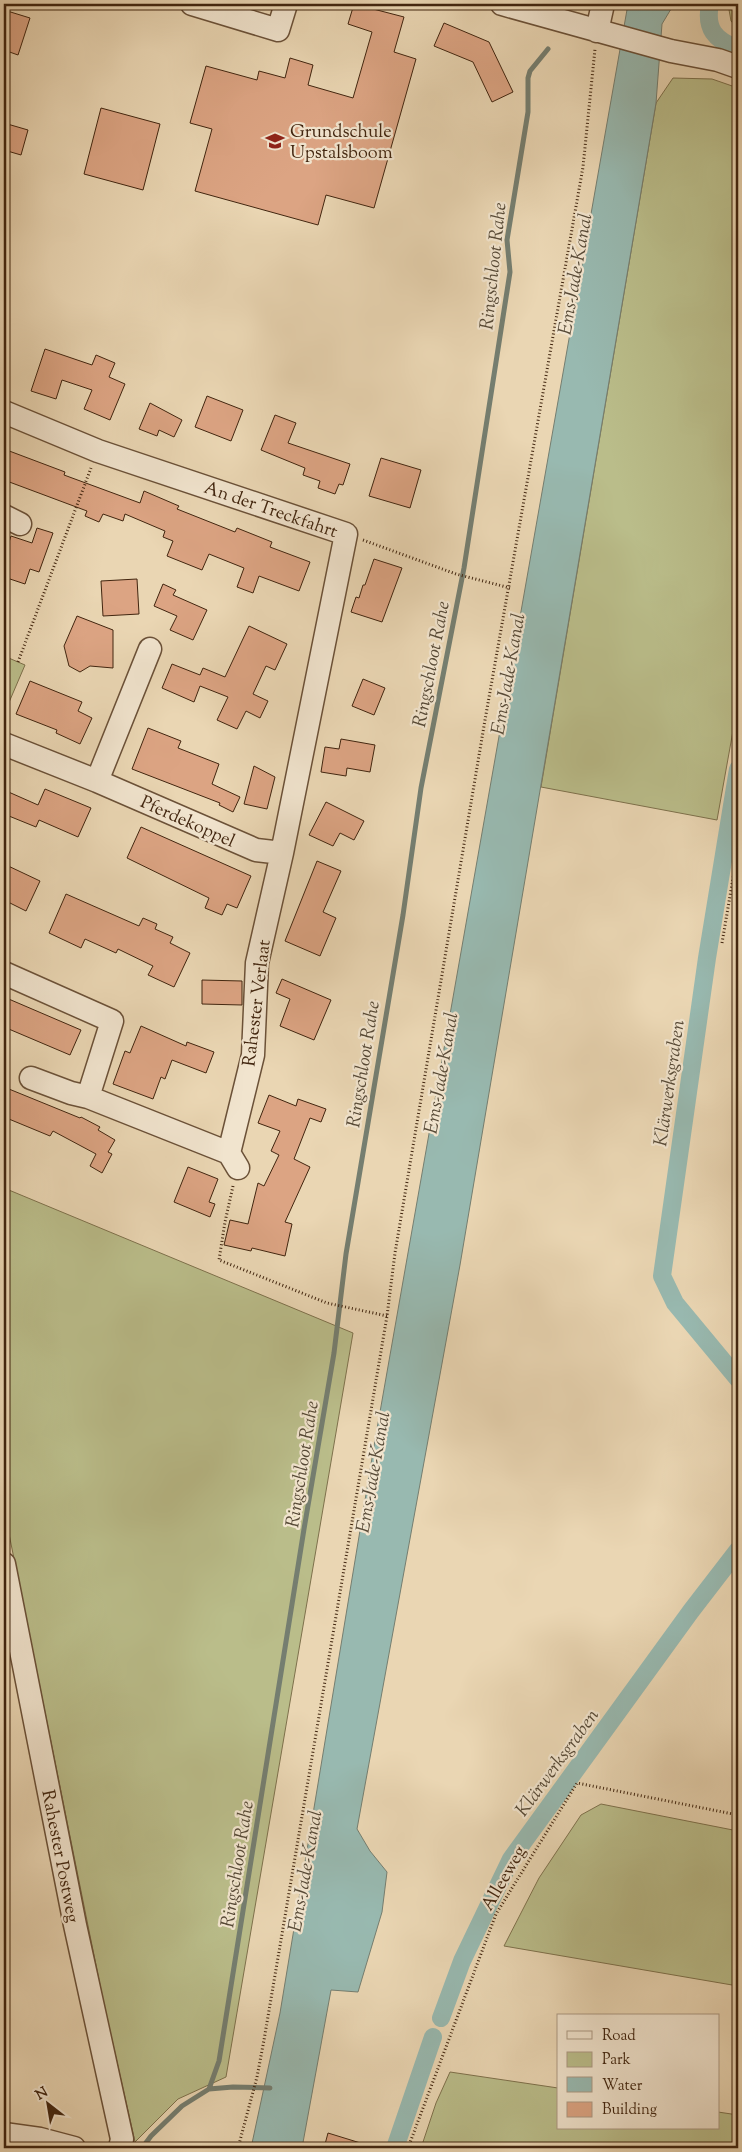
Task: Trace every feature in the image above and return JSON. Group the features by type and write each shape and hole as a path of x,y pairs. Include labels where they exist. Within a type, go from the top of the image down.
{"street":[{"path":"192,4 278,30 286,4"},
{"path":"502,4 671,51 718,60 738,67"},
{"path":"597,31 603,4"},
{"name":"An der Treckfahrt","path":"4,412 98,451 346,534 282,853"},
{"path":"97,781 150,649"},
{"name":"Pferdekoppel","path":"4,744 97,781 256,850 282,853"},
{"name":"Rahester Verlaat","path":"233,1161 252,1055 257,963 282,853"},
{"path":"4,973 112,1021 88,1097"},
{"path":"31,1078 71,1093 88,1097 233,1161"},
{"name":"Rahester Postweg","path":"4,1564 75,1925 122,2139 120,2148"},
{"path":"4,2134 40,2139 74,2148"}],"path":[{"path":"238,2148 257,2077 387,1316 398,1233 485,720 510,588 583,167 597,31"},
{"path":"18,662 98,451"},
{"path":"346,534 470,579 510,588"},
{"path":"722,943 738,849"},
{"path":"233,1161 219,1260 327,1303 387,1316"},
{"name":"Alleeweg","path":"408,2148 496,1914 577,1783 738,1815"}],"green space":[{"path":"728,4 738,4 738,29 731,21"},
{"path":"673,78 712,79 738,88 738,703 717,820 541,787 656,103"},
{"path":"4,656 25,665 4,714"},
{"path":"4,1188 353,1333 226,2077 178,2099 135,2142 103,2000 4,1509"},
{"path":"601,1804 738,1831 738,1986 504,1946 539,1878 581,1815"},
{"path":"450,2072 557,2088 557,2130 720,2130 720,2112 738,2115 738,2148 421,2148 436,2103"}],"water":[{"name":"Ems-Jade-Kanal","path":"628,4 674,4 662,24 656,103 460,1265 357,1829 370,1851 387,1872 382,1912 358,1992 331,1990 302,2148 251,2148 280,2013 374,1446"}],"building":[{"name":"Grundschule Upstalsboom","path":"354,4 404,17 394,52 416,59 374,208 326,195 318,225 195,191 212,129 190,123 206,66 257,80 259,71 285,78 290,58 313,65 308,85 353,98 372,32 348,24"},
{"path":"4,10 30,18 18,55 4,50"},
{"path":"444,23 489,42 513,92 492,102 473,62 434,46"},
{"path":"101,108 160,124 143,190 84,174"},
{"path":"4,123 28,130 21,155 4,150"},
{"path":"45,349 92,365 96,355 115,363 109,377 125,384 110,420 84,409 92,390 62,380 56,399 31,391"},
{"path":"207,396 243,410 231,441 195,427"},
{"path":"150,403 182,420 174,437 159,430 157,436 139,429"},
{"path":"275,415 296,423 288,443 350,464 343,485 339,484 335,494 318,488 320,481 303,475 305,468 261,450"},
{"path":"4,449 65,472 64,475 140,503 144,491 179,506 177,509 235,532 237,528 272,542 270,547 310,562 299,591 259,576 253,593 237,587 244,568 209,554 202,570 167,556 173,541 163,537 165,531 125,514 123,521 103,514 99,522 85,516 87,511 4,480"},
{"path":"381,458 421,470 410,508 369,496"},
{"path":"37,528 53,533 39,572 30,569 25,584 4,577 4,558 11,536 32,543"},
{"path":"374,559 402,568 382,622 351,612 356,597 359,598 363,585 365,585"},
{"path":"137,579 139,614 103,616 101,581"},
{"path":"163,584 176,590 173,595 207,610 193,640 170,630 177,616 154,606"},
{"path":"77,616 113,630 113,668 90,666 80,672 69,666 64,646"},
{"path":"249,626 287,644 275,670 266,666 253,694 268,701 260,718 246,711 237,729 217,720 228,697 200,686 194,702 162,688 172,664 200,675 203,668 225,677"},
{"path":"363,679 385,688 374,715 352,706"},
{"path":"30,681 82,702 78,711 92,718 80,744 56,733 57,730 16,714"},
{"path":"148,728 181,741 178,748 219,764 212,784 240,797 233,812 219,805 220,803 132,769"},
{"path":"341,739 375,745 370,772 347,768 346,776 321,772 325,747 339,749"},
{"path":"254,766 275,777 267,809 244,804"},
{"path":"45,789 91,808 78,837 39,820 36,827 4,814 4,790 38,805"},
{"path":"326,802 364,821 354,840 340,833 333,846 309,835"},
{"path":"141,827 251,876 237,908 227,904 222,915 205,908 209,898 127,858"},
{"path":"317,861 341,871 323,912 336,918 320,956 285,941"},
{"path":"4,864 40,881 26,911 4,900"},
{"path":"66,894 139,926 143,918 157,924 155,929 173,937 170,943 190,953 174,987 148,975 153,966 118,949 116,953 85,939 81,948 49,933"},
{"path":"282,979 331,1000 314,1040 280,1026 290,999 276,993"},
{"path":"202,980 242,981 242,1005 202,1004"},
{"path":"4,997 81,1030 70,1055 4,1027"},
{"path":"141,1026 186,1046 187,1042 214,1052 206,1073 172,1060 165,1079 161,1077 153,1099 113,1084 125,1051 130,1053"},
{"path":"4,1087 81,1117 100,1127 98,1130 115,1140 108,1152 112,1154 102,1173 90,1166 96,1154 53,1131 50,1136 4,1117"},
{"path":"269,1095 296,1106 298,1099 326,1109 321,1122 310,1118 294,1159 310,1167 285,1222 292,1224 285,1256 252,1248 251,1251 224,1245 230,1220 248,1224 258,1183 264,1186 279,1155 271,1151 280,1131 258,1123"},
{"path":"188,1167 218,1179 209,1202 215,1204 210,1217 174,1202"},
{"path":"328,2133 367,2145 367,2148 324,2148"}],"waterway":[{"name":"Klärwerksgraben","path":"710,4 709,20 714,32 723,42 738,49"},
{"name":"Ringschloot Rahe","path":"209,2089 219,2061 334,1353 346,1254 403,915 421,788 464,568 510,272 507,240 528,112 528,78 530,71 548,49"},
{"name":"Klärwerksgraben","path":"738,769 707,958 662,1276 675,1303 738,1379"},
{"name":"Klärwerksgraben","path":"441,2018 462,1961 511,1859 691,1611 738,1550"},
{"name":"Klärwerksgraben","path":"395,2148 433,2037"},
{"path":"142,2148 151,2136 182,2106 209,2089 233,2087 270,2088"}],"place":[{"name":"Grundschule Upstalsboom","path":"275,141"}]}
